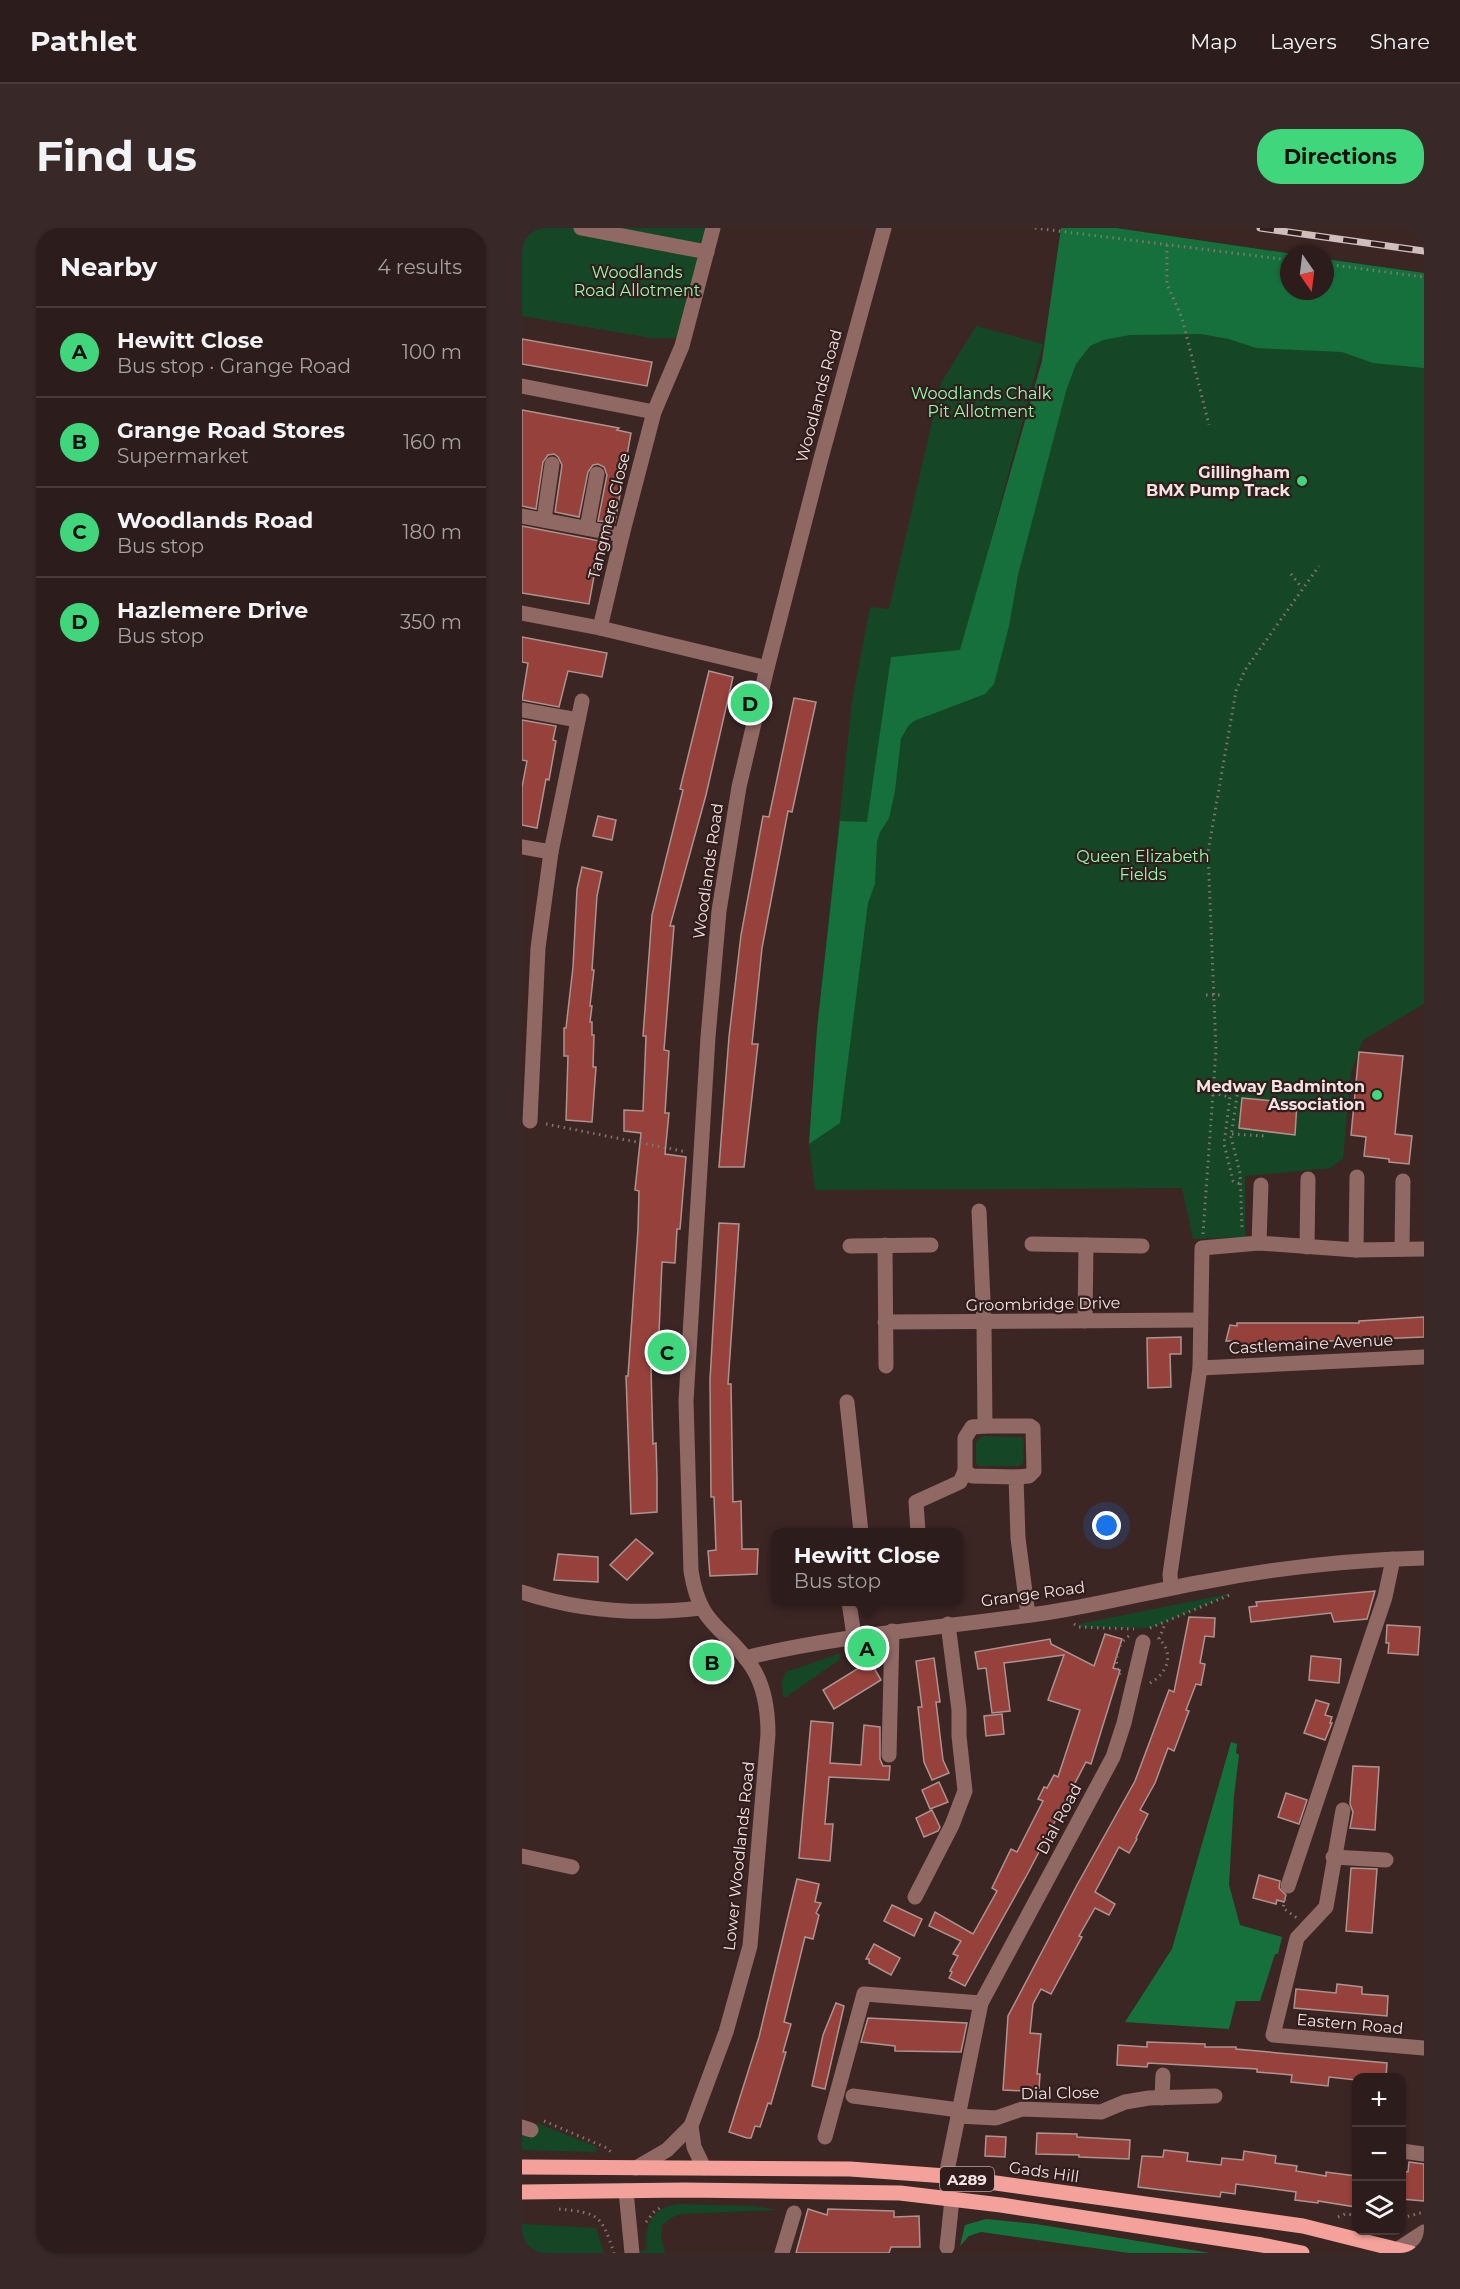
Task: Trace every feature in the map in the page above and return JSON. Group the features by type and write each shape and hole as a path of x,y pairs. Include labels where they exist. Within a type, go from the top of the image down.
{"main road":[{"name":"Gads Hill","path":"522,2167 850,2169 946,2176 1293,2224 1405,2251"},
{"name":"A289","path":"522,2192 858,2191 952,2199 1299,2253"}],"street":[{"path":"581,228 707,252"},
{"name":"Tangmere Close","path":"600,628 654,412 682,346 713,228"},
{"name":"Woodlands Road","path":"701,1608 691,1570 686,1421 700,1154 719,911 739,787 767,668 884,228"},
{"path":"522,386 654,412"},
{"path":"544,520 552,464"},
{"path":"587,528 597,474"},
{"path":"522,516 622,535"},
{"path":"522,613 600,628 767,668"},
{"path":"530,1121 538,948 550,852 582,701"},
{"path":"522,710 578,720"},
{"path":"522,847 550,852"},
{"path":"522,945 538,948"},
{"path":"1356,1250 1357,1176"},
{"path":"1307,1247 1308,1179"},
{"path":"1402,1181 1402,1249"},
{"path":"1259,1243 1261,1185"},
{"path":"979,1211 984,1323 985,1426"},
{"path":"1171,1587 1170,1574 1200,1368 1202,1248 1259,1243 1356,1250 1424,1249"},
{"path":"1032,1244 1142,1246"},
{"path":"885,1245 886,1366"},
{"path":"850,1246 930,1245"},
{"path":"1085,1321 1086,1245"},
{"name":"Groombridge Drive","path":"885,1322 1200,1320"},
{"name":"Castlemaine Avenue","path":"1200,1368 1424,1357"},
{"path":"848,1402 861,1528"},
{"path":"918,1528 916,1502 960,1482 965,1471 967,1433 972,1427 1030,1426 1033,1428 1034,1471 1029,1476 972,1476 965,1471"},
{"path":"1016,1477 1018,1535 1028,1615"},
{"name":"Grange Road","path":"745,1658 854,1636 1066,1609 1171,1587 1257,1573 1424,1558"},
{"path":"1288,1886 1385,1597 1393,1559"},
{"path":"522,1592 546,1600 619,1611 669,1612 701,1608 714,1627 745,1658"},
{"path":"850,1606 854,1636"},
{"path":"915,1897 952,1825 965,1791 959,1738 959,1710 948,1624"},
{"path":"889,1755 892,1631"},
{"name":"Dial Road","path":"946,2176 981,2002 1113,1757 1124,1723 1142,1634"},
{"name":"Lower Woodlands Road","path":"636,2168 667,2150 691,2126 734,2008 747,1960 753,1922 768,1722 766,1700 760,1683 745,1658"},
{"path":"1308,1926 1326,1907 1343,1810"},
{"path":"522,1856 572,1867"},
{"path":"1333,1857 1386,1860"},
{"name":"Eastern Road","path":"1308,1926 1297,1938 1273,2035 1424,2048"},
{"path":"825,2137 864,1994 981,2002"},
{"path":"1162,2098 1163,2075"},
{"name":"Dial Close","path":"853,2096 996,2118 1022,2109 1101,2112 1125,2102 1215,2096"},
{"path":"691,2126 694,2147 704,2168"},
{"path":"1406,2152 1424,2154"},
{"path":"626,2191 632,2253"},
{"path":"947,2247 952,2199"},
{"path":"782,2253 794,2213"},
{"path":"1405,2251 1424,2232"},
{"path":"1227,2240 1244,2253"}],"path":[{"path":"1035,228 1280,259"},
{"path":"1167,244 1167,284 1182,318 1209,425"},
{"path":"1334,265 1424,277"},
{"path":"1202,1248 1216,1050 1208,852 1236,691 1245,670 1319,566"},
{"path":"1291,574 1302,588"},
{"path":"1206,995 1220,995"},
{"path":"1238,1089 1231,1134 1240,1173 1243,1244"},
{"path":"1213,1094 1230,1097 1224,1144 1233,1181 1240,1184"},
{"path":"530,1121 700,1154"},
{"path":"1231,1134 1266,1136"},
{"path":"1067,1622 1073,1621 1078,1627 1142,1634 1217,1601 1236,1589 1228,1590"},
{"path":"1159,1639 1166,1623"},
{"path":"1288,1886 1282,1908 1308,1926"},
{"path":"530,2125 607,2148 613,2155"},
{"path":"644,2226 654,2212 666,2204"},
{"path":"583,2212 594,2216 602,2223 608,2232 614,2253"},
{"path":"1406,2217 1424,2212"},
{"path":"1338,2217 1352,2215"}],"green space":[{"name":"Woodlands Road Allotment","path":"522,228 709,228 679,338 651,338 522,316"},
{"name":"Queen Elizabeth Fields","path":"1061,228 1116,228 1280,252 1280,300 1334,300 1334,260 1424,273 1424,1004 1363,1040 1351,1072 1343,1159 1330,1168 1245,1176 1245,1237 1193,1239 1182,1188 815,1190 809,1144 817,1029 852,701 870,607 889,609 941,383 976,326 1043,344 982,573 1042,361"},
{"path":"1061,228 1116,228 1280,252 1280,300 1334,300 1334,260 1424,273 1424,368 1373,363 1342,352 1256,348 1229,339 1201,334 1130,335 1103,340 1090,346 1076,364 1066,391 1018,575 1009,626 994,684 985,694 914,721 901,738 895,791 889,818 877,841 875,884 868,903 840,1123 809,1144 817,1029 840,821 867,822 891,657 960,650 1042,361"},
{"path":"982,1436 1022,1437 1024,1441 1023,1463 1019,1466 979,1466 976,1463 976,1442"},
{"path":"1233,1593 1151,1628 1080,1627 1079,1624"},
{"path":"838,1654 841,1656 839,1660 783,1697 782,1681 786,1672"},
{"path":"1231,1742 1237,1744 1236,1753 1239,1755 1234,1796 1229,1885 1240,1925 1282,1937 1278,1954 1275,1954 1260,2001 1236,2001 1229,2029 1125,2022 1172,1949"},
{"path":"537,2123 597,2147 596,2152 522,2150 522,2135 530,2138"},
{"path":"679,2204 755,2206 777,2210 681,2214 662,2225 661,2237 665,2253 641,2253 640,2251 647,2249 647,2232 656,2213"},
{"path":"986,2219 1036,2224 1210,2253 1129,2253 981,2232 969,2236 960,2246 965,2225"},
{"path":"522,2224 596,2228 604,2253 522,2253"}],"building":[{"path":"522,339 652,362 647,386 522,364"},
{"path":"522,410 619,428 617,430 631,433 615,522 598,521 607,475 604,467 598,464 593,465 588,472 579,517 555,512 562,465 554,454 548,455 543,462 536,509 522,506"},
{"path":"522,526 605,542 603,555 598,554 589,604 522,593"},
{"path":"522,637 607,653 602,677 568,671 559,707 522,700 528,663 522,662"},
{"path":"709,671 733,677 706,795 670,926 674,926 664,1050 669,1051 665,1113 669,1113 665,1154 686,1157 675,1263 662,1262 659,1333 657,1333 655,1369 651,1368 653,1444 656,1443 657,1512 631,1514 626,1376 628,1376 638,1229 639,1191 635,1190 641,1133 624,1131 624,1110 643,1111 646,1036 643,1036 652,915"},
{"path":"794,698 816,702 792,812 788,811 762,948 752,1044 758,1044 744,1167 719,1167 729,1037 741,935 763,816 769,817"},
{"path":"522,720 556,726 553,740 556,741 549,780 546,779 537,828 522,825 522,787 527,761 522,760"},
{"path":"598,816 616,820 612,840 593,836"},
{"path":"582,867 602,872 597,896 590,1006 592,1006 590,1022 592,1022 592,1035 594,1035 593,1067 596,1067 592,1122 566,1120 568,1056 564,1056 564,1028 566,1028 573,967 577,889"},
{"name":"Medway Badminton Association","path":"1359,1052 1403,1056 1395,1134 1412,1136 1409,1164 1364,1156 1366,1137 1351,1135"},
{"path":"1242,1098 1297,1103 1295,1135 1239,1128"},
{"path":"719,1223 739,1224 728,1384 731,1384 733,1502 741,1501 742,1549 758,1549 757,1574 710,1576 708,1551 716,1550 714,1497 711,1497 710,1380"},
{"path":"1424,1317 1424,1337 1237,1345 1237,1341 1226,1341 1230,1325 1237,1326 1237,1323 1359,1323 1359,1321"},
{"path":"1181,1337 1181,1354 1170,1354 1171,1387 1148,1388 1147,1338"},
{"path":"636,1539 653,1553 627,1580 610,1565"},
{"path":"558,1554 598,1557 598,1582 554,1580"},
{"path":"1375,1591 1367,1619 1334,1622 1331,1613 1251,1622 1249,1607 1257,1606 1256,1602"},
{"path":"1189,1617 1215,1618 1214,1637 1205,1636 1200,1663 1205,1664 1201,1685 1196,1684 1174,1751 1168,1748 1155,1783 1140,1810 1148,1814 1137,1839 1129,1853 1119,1847 1095,1892 1115,1904 1109,1915 1095,1908 1051,1994 1041,1989 1033,2004 1030,2033 1041,2034 1037,2074 1040,2074 1039,2089 1003,2090 1008,2016 1135,1781 1169,1690 1174,1692"},
{"path":"1387,1625 1420,1627 1418,1655 1388,1653"},
{"path":"1105,1634 1122,1639 1113,1668 1120,1670 1091,1764 1086,1762 965,1986 949,1978 958,1956 953,1954 961,1941 929,1926 935,1912 973,1934 997,1891 992,1888 1011,1849 1017,1852 1043,1801 1038,1799 1044,1787 1047,1788 1054,1775 1058,1777 1080,1710 1048,1700 1064,1655 1004,1663 1010,1711 992,1713 986,1668 978,1669 975,1652 1050,1639 1051,1644 1094,1666"},
{"path":"1311,1656 1341,1659 1339,1683 1309,1680"},
{"path":"934,1658 940,1702 936,1702 943,1760 949,1773 932,1780 924,1762 918,1707 922,1707 916,1661"},
{"path":"870,1661 881,1680 834,1709 823,1690"},
{"path":"1316,1700 1329,1704 1325,1715 1332,1717 1325,1740 1304,1733"},
{"path":"1002,1714 1004,1734 986,1736 984,1716"},
{"path":"811,1721 833,1723 830,1763 861,1765 864,1725 880,1727 880,1759 883,1766 890,1766 889,1780 829,1777 825,1824 833,1824 830,1861 799,1858"},
{"path":"1353,1766 1379,1767 1375,1830 1350,1828 1353,1812 1350,1804"},
{"path":"939,1782 948,1802 930,1809 922,1790"},
{"path":"1286,1793 1307,1800 1299,1824 1278,1817"},
{"path":"932,1810 940,1827 938,1831 924,1837 916,1818"},
{"path":"1351,1868 1377,1869 1372,1933 1346,1931"},
{"path":"1259,1875 1280,1881 1279,1888 1286,1895 1284,1902 1277,1900 1276,1904 1253,1898"},
{"path":"797,1879 819,1884 815,1902 821,1903 816,1913 819,1915 813,1939 805,1937 784,2022 791,2024 783,2052 786,2052 771,2104 768,2103 760,2127 755,2126 751,2138 747,2138 729,2132 759,2037"},
{"path":"892,1905 922,1919 914,1936 884,1921"},
{"path":"874,1944 900,1958 891,1975 866,1959"},
{"path":"1337,1984 1362,1987 1362,1994 1388,1996 1387,2016 1294,2008 1296,1989 1336,1993"},
{"path":"836,2003 844,2006 825,2089 812,2086 823,2035"},
{"path":"868,2018 967,2023 961,2052 895,2051 895,2046 861,2042"},
{"path":"1147,2042 1205,2044 1205,2047 1236,2047 1236,2049 1387,2063 1386,2073 1352,2073 1352,2080 1329,2077 1328,2086 1291,2082 1292,2075 1257,2072 1257,2069 1148,2063 1147,2067 1117,2065 1118,2045 1147,2047"},
{"path":"1037,2133 1077,2134 1077,2137 1130,2140 1129,2159 1036,2154"},
{"path":"986,2136 1006,2137 1005,2157 985,2156"},
{"path":"1164,2150 1188,2153 1187,2161 1221,2165 1222,2158 1243,2160 1244,2151 1276,2156 1275,2163 1297,2166 1296,2171 1326,2176 1326,2172 1352,2175 1352,2206 1295,2200 1296,2192 1236,2184 1235,2194 1221,2192 1220,2197 1138,2187 1142,2156 1163,2157"},
{"path":"1409,2162 1424,2164 1424,2201 1406,2199 1406,2172 1408,2172"},
{"path":"808,2209 827,2215 828,2209 894,2211 894,2217 919,2216 920,2247 891,2247 889,2253 796,2253"}],"railway":[{"path":"1260,228 1424,251"}],"place":[{"name":"Gillingham BMX Pump Track","path":"1302,481"},
{"name":"Hazlemere Drive","path":"750,703"},
{"name":"Medway Badminton Association","path":"1377,1095"},
{"name":"Woodlands Road","path":"667,1352"},
{"name":"Hewitt Close","path":"867,1648"},
{"name":"Grange Road Stores","path":"712,1662"}],"park label":[{"name":"Woodlands Chalk Pit Allotment","path":"981,402"}]}
